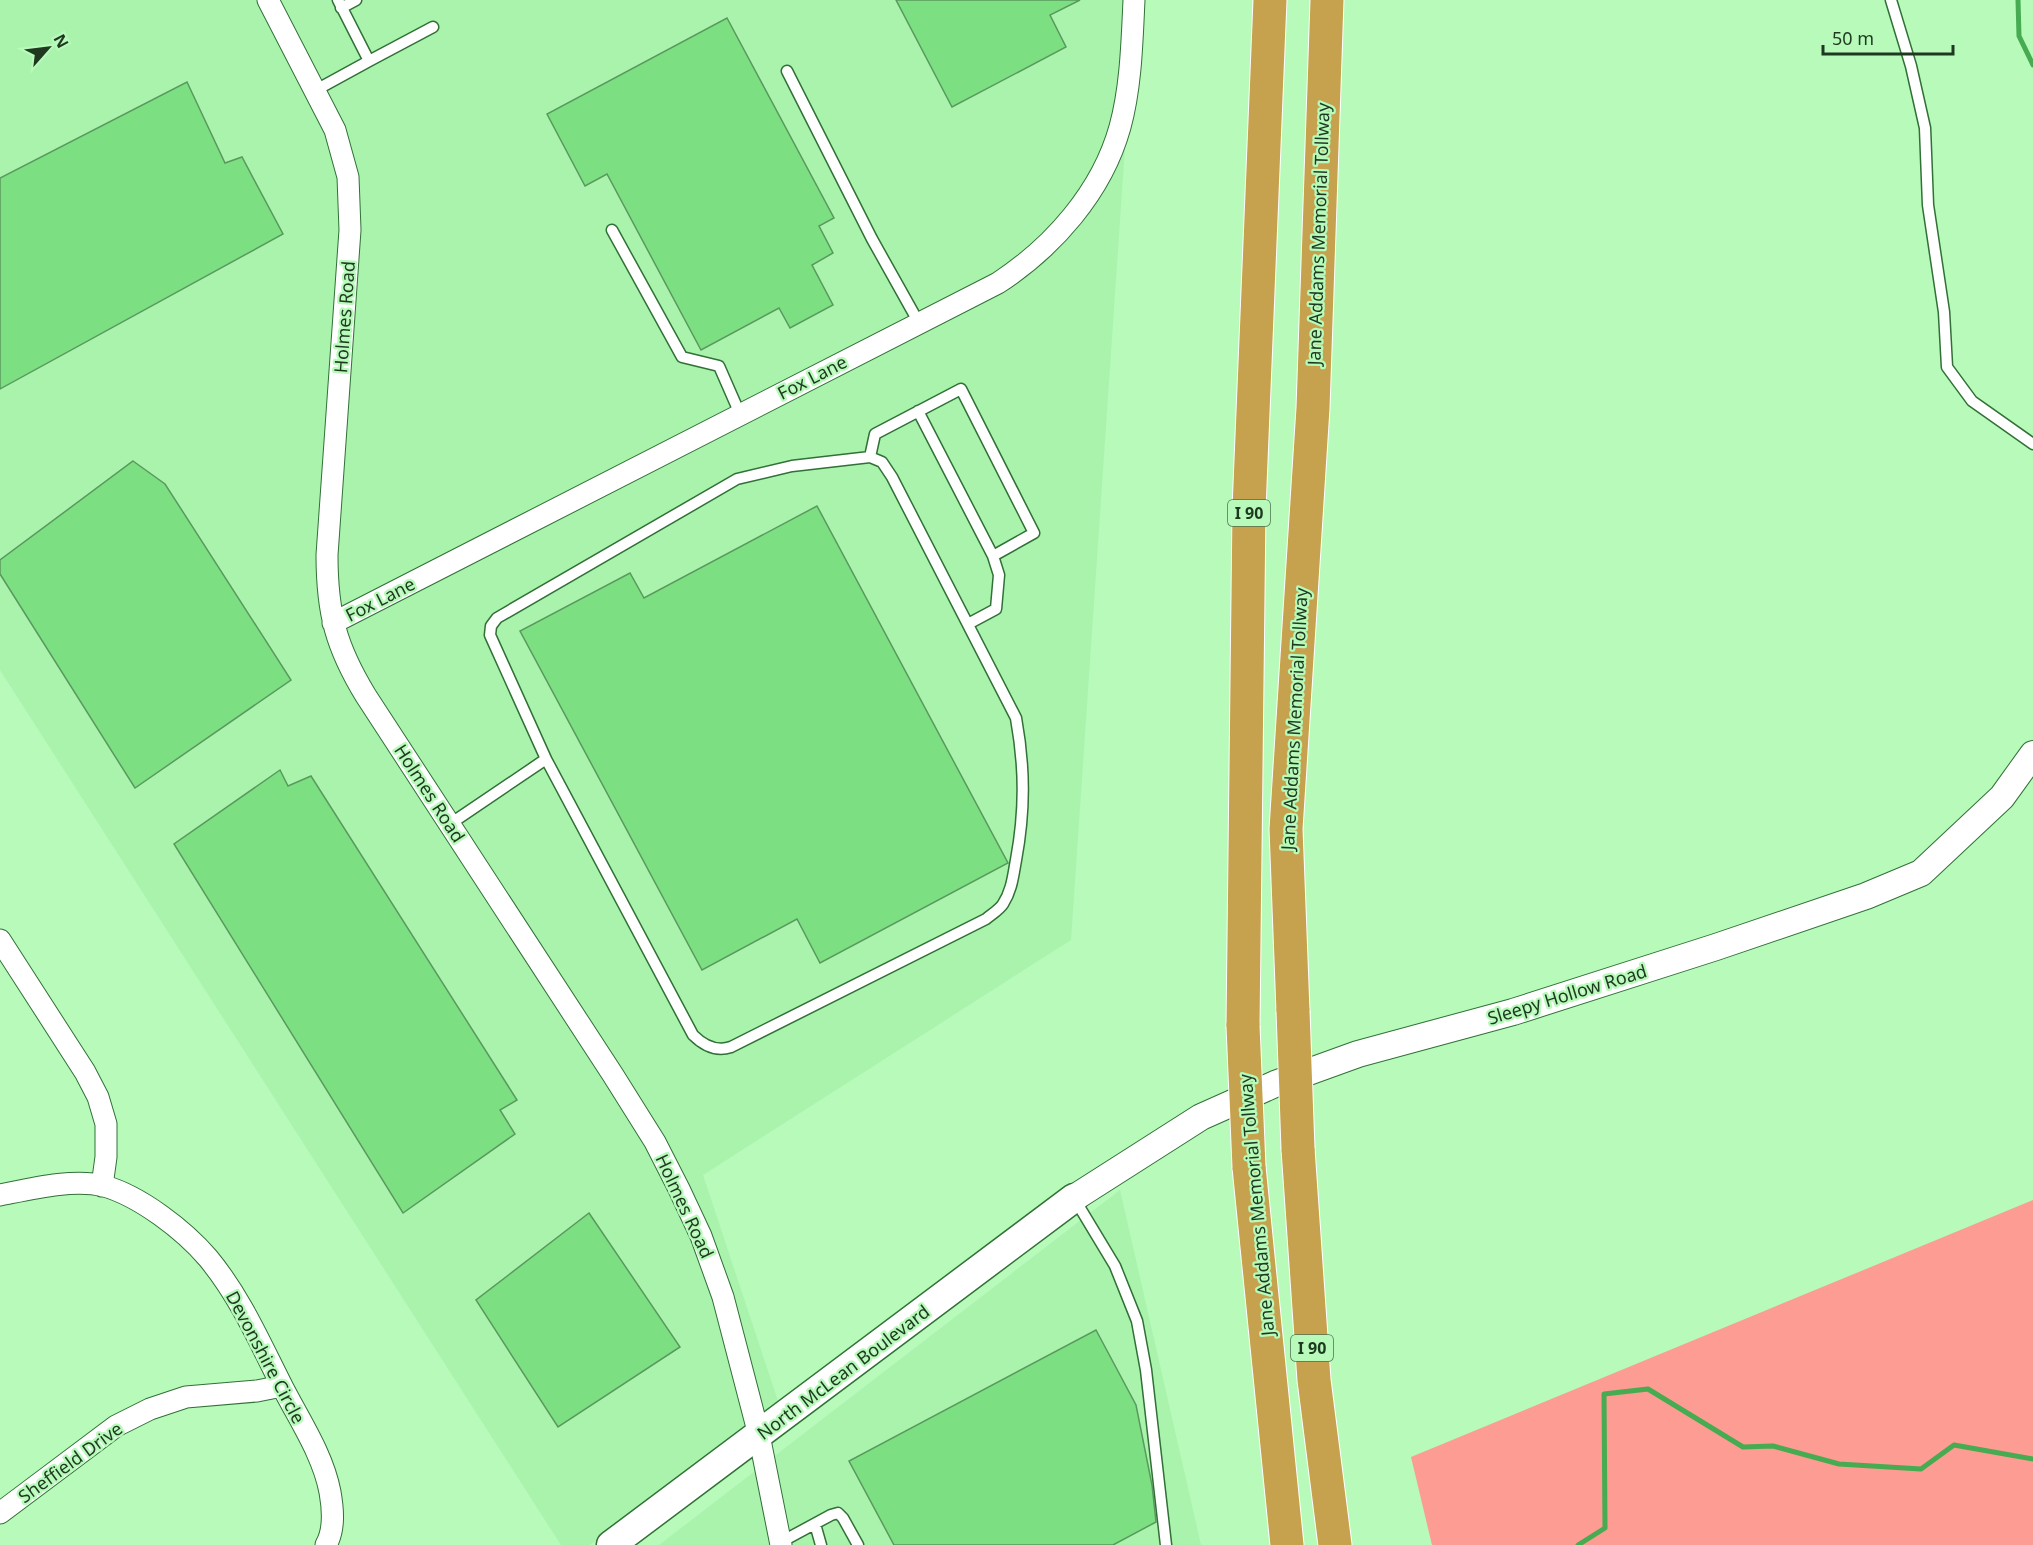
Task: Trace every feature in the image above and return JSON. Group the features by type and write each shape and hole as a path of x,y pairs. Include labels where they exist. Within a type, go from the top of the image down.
{"highway":[{"name":"Jane Addams Memorial Tollway","path":"1270,0 1249,509 1243,1026 1249,1167 1287,1545"},
{"name":"Jane Addams Memorial Tollway","path":"1327,0 1313,408 1286,829 1298,1149 1314,1380 1335,1545"}],"main road":[{"name":"North McLean Boulevard","path":"611,1545 1074,1198"}],"street":[{"name":"Holmes Road","path":"268,0 316,90 338,138 346,169 351,206 327,555 328,594 333,623 351,672 609,1068 660,1151 701,1236 723,1297 759,1435 781,1544"},
{"name":"Fox Lane","path":"333,623 919,323 1017,270 1056,236 1081,207 1100,173 1120,128 1129,72 1134,0"},
{"name":"Sleepy Hollow Road","path":"1074,1198 1201,1117 1275,1084 1358,1054 1513,1012 1716,947 1866,896 1921,873 2002,797 2033,754"},
{"path":"0,940 85,1072 98,1097 106,1124 106,1157 102,1186"},
{"name":"Devonshire Circle","path":"0,1195 71,1184 102,1186 127,1196 155,1213 185,1235 207,1257 243,1307 310,1442 330,1490 334,1520 326,1545"},
{"name":"Sheffield Drive","path":"0,1513 116,1426 150,1409 186,1397 257,1391 282,1386"}],"lane":[{"path":"356,0 339,4 369,61"},
{"path":"1892,0 1911,66 1925,128 1928,205 1944,312 1947,367 1972,401 2033,444"},
{"path":"316,90 433,27"},
{"path":"787,71 872,239 919,323"},
{"path":"612,230 682,357 719,366 740,414"},
{"path":"870,457 875,434 961,389 1034,533 993,556"},
{"path":"918,411 993,556 999,575 996,609 968,624"},
{"path":"870,457 882,462 892,477 1016,718 1022,751 1024,791 1019,843 1011,889 1002,907 986,919 730,1047 724,1049 710,1047 693,1035 546,759 490,635 491,626 497,618 737,479 792,466 870,457"},
{"path":"450,824 546,759"},
{"path":"1074,1198 1115,1266 1137,1321 1146,1370 1166,1545"},
{"path":"781,1544 831,1515 838,1514 843,1518 858,1545"},
{"path":"815,1524 821,1545"}],"shaded area":[{"path":"0,0 1135,0 1071,940 703,1175 778,1401 590,1545 561,1545 0,670"},
{"path":"1120,1190 1201,1545 659,1545"},
{"path":"2033,1200 2033,1545 1432,1545 1411,1457"}],"building":[{"path":"896,0 1080,0 1050,15 1066,47 952,107"},
{"path":"727,18 834,218 819,226 833,253 812,265 833,305 790,328 779,308 701,350 607,174 585,186 547,114"},
{"path":"187,82 225,163 242,157 283,234 0,389 0,178"},
{"path":"133,461 165,484 291,680 135,788 0,574 0,560"},
{"path":"817,506 1008,863 820,963 797,919 702,970 520,631 630,573 644,598"},
{"path":"280,770 288,786 311,776 517,1100 500,1110 515,1134 403,1213 174,844"},
{"path":"589,1213 680,1347 558,1427 476,1300"},
{"path":"1096,1330 1136,1405 1152,1485 1156,1522 1113,1545 894,1545 849,1461"}],"waterway":[{"path":"2018,0 2019,36 2033,65"},
{"path":"1578,1545 1605,1528 1604,1394 1648,1389 1743,1447 1773,1446 1839,1464 1921,1469 1954,1445 2033,1459"}]}
